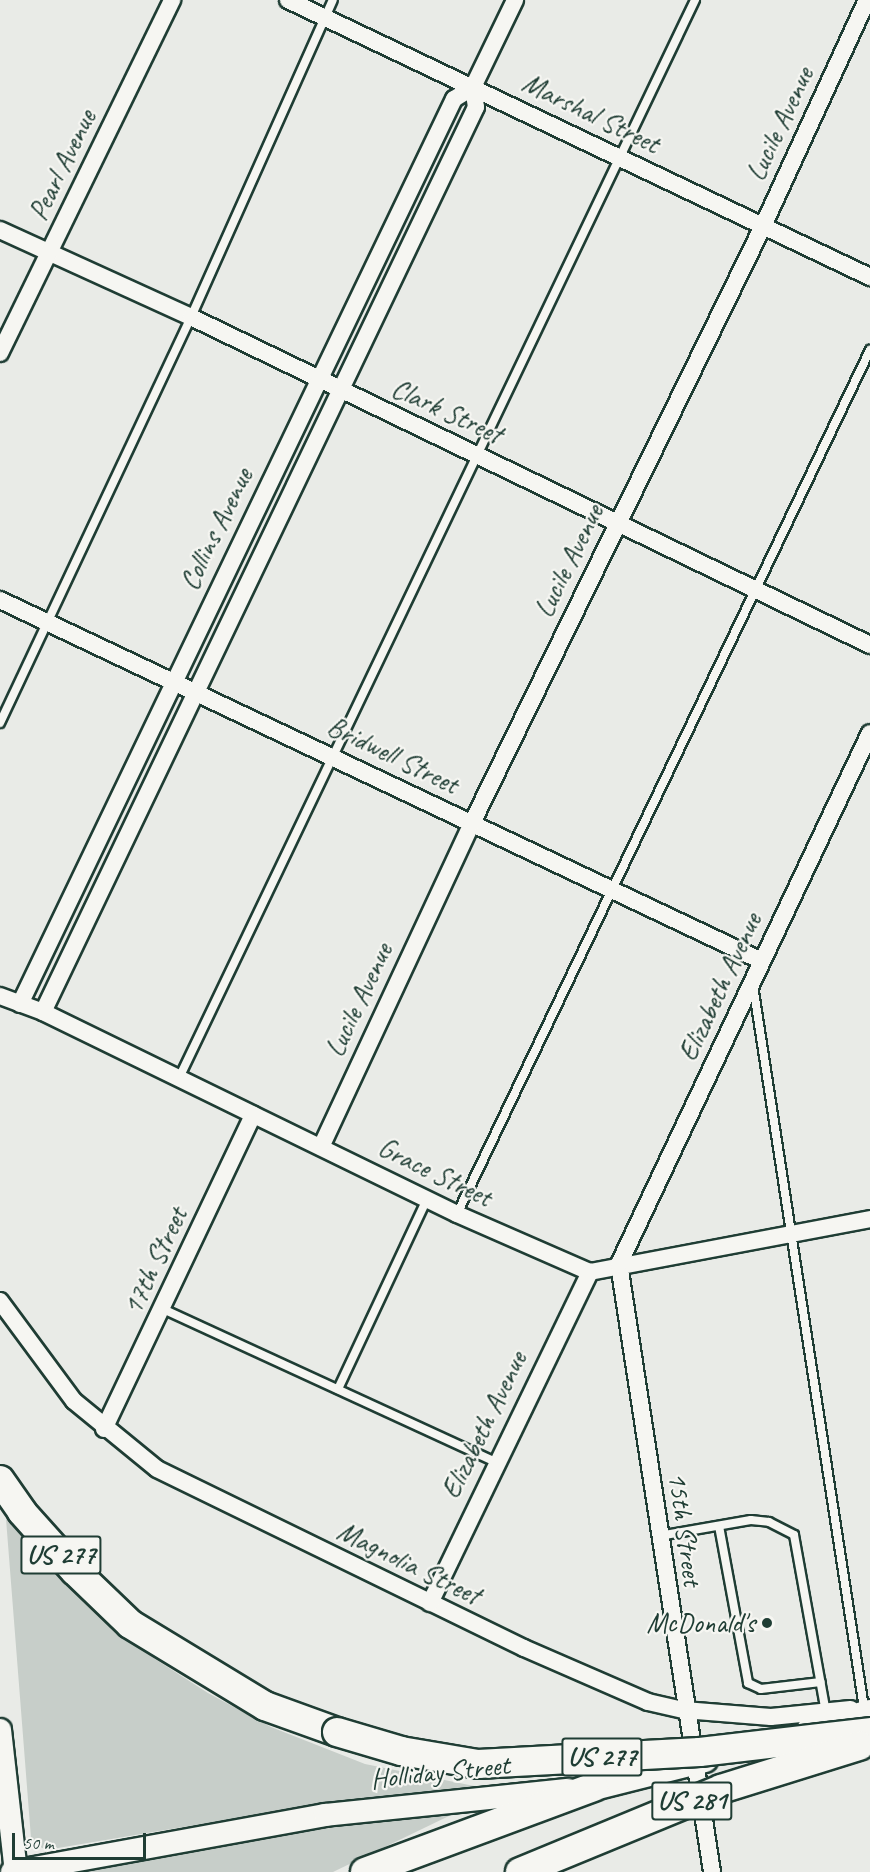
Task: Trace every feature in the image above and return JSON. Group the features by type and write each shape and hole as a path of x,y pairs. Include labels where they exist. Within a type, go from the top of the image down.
{"highway":[{"name":"US 277","path":"0,1480 22,1512 75,1571 130,1624 265,1706 337,1732 401,1751 478,1764 700,1752 869,1715"},
{"name":"US 281","path":"519,1872 721,1789 870,1742"},
{"path":"365,1872 594,1787"}],"main road":[{"name":"Holliday Street","path":"15,1872 325,1815 594,1787 869,1715"},
{"path":"0,1730 15,1872"}],"street":[{"name":"Pearl Avenue","path":"0,353 172,0"},
{"name":"Marshal Street","path":"288,0 870,277"},
{"name":"Collins Avenue","path":"20,1004 173,679 454,99 473,87 515,0"},
{"name":"Lucile Avenue","path":"321,1147 472,823 763,226 867,0"},
{"name":"Collins Avenue","path":"43,1012 476,107 473,87"},
{"name":"Clark Street","path":"0,230 191,317 870,645"},
{"name":"Bridwell Street","path":"0,600 197,690 762,961"},
{"name":"Elizabeth Avenue","path":"619,1264 870,733"},
{"name":"Grace Street","path":"0,996 43,1012 253,1115 428,1197 457,1214 590,1272"},
{"name":"17th Street","path":"104,1428 163,1309 253,1115"},
{"path":"590,1272 619,1264 870,1219"},
{"name":"15th Street","path":"619,1264 692,1763 712,1872"},
{"name":"Elizabeth Avenue","path":"430,1603 496,1462 590,1272"},
{"name":"Magnolia Street","path":"0,1301 74,1401 104,1428 157,1469 430,1603 648,1702 684,1710 771,1717 826,1712 869,1715"}],"lane":[{"path":"0,723 191,317 333,0"},
{"path":"178,1078 695,0"},
{"path":"457,1214 870,350"},
{"path":"753,981 789,1233 869,1715"},
{"path":"338,1389 428,1197"},
{"path":"163,1309 496,1462"},
{"path":"659,1536 751,1520 769,1522 794,1535 826,1712"},
{"path":"719,1526 748,1683 761,1689 821,1682"}],"shaded area":[{"path":"5,1506 117,1627 155,1659 208,1693 271,1727 365,1764 494,1790 332,1802 46,1850 37,1845 31,1838"},
{"path":"451,1815 333,1872 75,1872 254,1839 414,1816"}],"place":[{"name":"McDonald's","path":"767,1623"}]}
